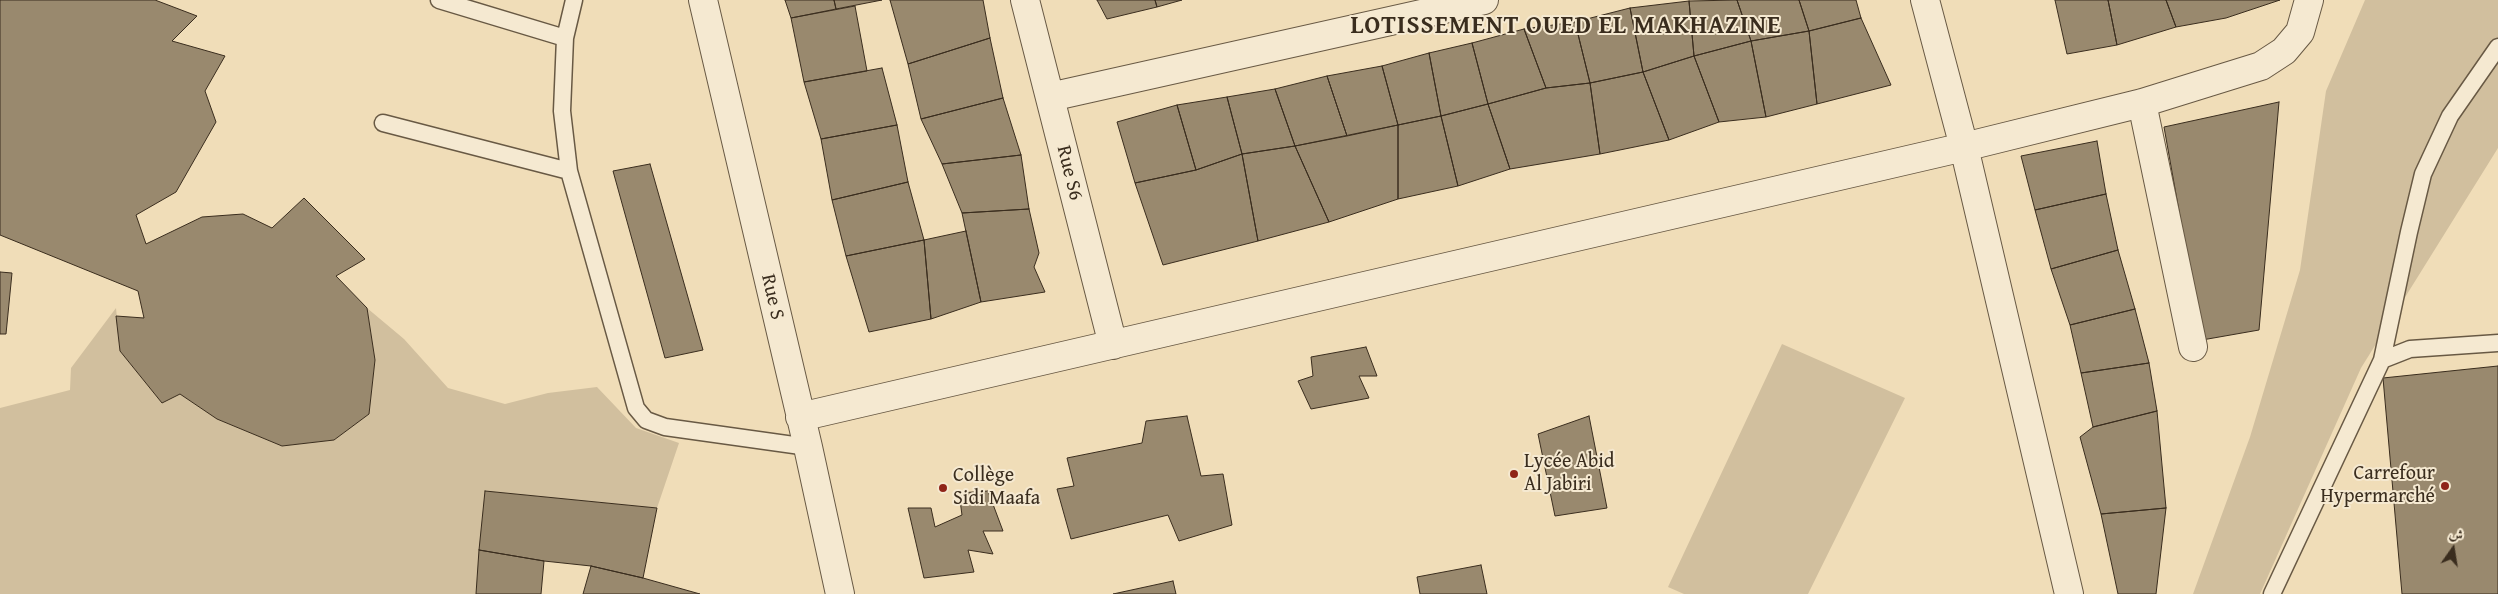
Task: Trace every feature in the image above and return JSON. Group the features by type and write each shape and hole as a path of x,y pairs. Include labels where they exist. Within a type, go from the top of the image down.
{"street":[{"name":"Rue S","path":"702,0 808,447 840,594"},
{"name":"Rue S6","path":"1025,0 1114,345"},
{"path":"1050,97 1484,0"},
{"path":"1925,0 1964,147 2069,594"},
{"path":"800,417 1964,147 2142,103 2261,66 2284,51 2300,32 2309,0"},
{"path":"2142,103 2193,346"}],"lane":[{"path":"439,0 564,38"},
{"path":"574,0 564,38 562,111 569,171 636,408 646,420 665,427 808,447"},
{"path":"2272,594 2382,360 2423,174 2450,116 2498,47"},
{"path":"383,123 569,171"},
{"path":"2382,360 2410,350 2498,343"}],"shaded area":[{"path":"2365,0 2498,0 2498,148 2361,368 2260,594 2193,594 2250,437 2300,270 2326,91"},
{"path":"116,308 120,351 162,403 180,394 217,419 282,446 334,440 369,414 375,360 367,308 404,339 448,388 505,404 548,393 597,387 636,428 679,443 657,508 485,491 476,594 0,594 0,408 70,390 71,368"},
{"path":"1782,344 1905,398 1808,594 1684,594 1668,587"}],"building":[{"path":"0,0 155,0 197,16 172,41 225,56 205,91 216,122 176,192 136,215 146,244 202,217 243,214 272,228 304,198 365,259 336,276 367,308 375,360 369,414 334,440 282,446 217,419 180,394 162,403 120,351 116,316 144,318 138,291 0,235"},
{"path":"785,0 834,0 836,9 791,18"},
{"path":"834,0 882,0 836,9"},
{"path":"890,0 983,0 990,38 908,64"},
{"path":"1097,0 1155,0 1157,7 1107,19"},
{"path":"1155,0 1182,0 1157,7"},
{"path":"1737,0 1751,41 1694,56 1689,1"},
{"path":"1737,0 1799,0 1809,31 1751,41"},
{"path":"1799,0 1856,0 1861,18 1809,31"},
{"path":"2055,0 2108,0 2117,45 2067,54"},
{"path":"2108,0 2166,0 2176,27 2117,45"},
{"path":"2166,0 2280,0 2226,18 2176,27"},
{"path":"1689,1 1694,56 1643,72 1630,8"},
{"path":"855,6 867,71 804,82 791,18"},
{"path":"1630,8 1643,72 1590,83 1575,22"},
{"path":"1861,18 1891,85 1817,104 1809,31"},
{"path":"1575,22 1590,83 1546,88 1524,29"},
{"path":"1524,29 1546,88 1488,104 1472,43"},
{"path":"1809,31 1817,104 1766,117 1751,41"},
{"path":"990,38 1003,98 921,119 908,64"},
{"path":"1751,41 1766,117 1719,122 1694,56"},
{"path":"1472,43 1488,104 1441,116 1429,53"},
{"path":"1429,53 1441,116 1398,125 1382,66"},
{"path":"1694,56 1719,122 1669,140 1643,72"},
{"path":"1382,66 1398,125 1347,136 1327,76"},
{"path":"882,68 897,125 821,139 804,82"},
{"path":"1643,72 1669,140 1600,154 1590,83"},
{"path":"1327,76 1347,136 1295,146 1275,89"},
{"path":"1590,83 1600,154 1510,169 1488,104 1546,88"},
{"path":"1275,89 1295,146 1242,154 1227,97"},
{"path":"1227,97 1242,154 1196,170 1177,105"},
{"path":"1003,98 1021,155 942,164 921,119"},
{"path":"2279,102 2259,330 2202,340 2164,127"},
{"path":"1488,104 1510,169 1458,186 1441,116"},
{"path":"1177,105 1196,170 1135,183 1117,122"},
{"path":"1441,116 1458,186 1398,199 1398,125"},
{"path":"897,125 908,182 832,200 821,139"},
{"path":"1398,125 1398,199 1329,222 1295,146"},
{"path":"2097,141 2106,194 2035,210 2021,156"},
{"path":"1295,146 1329,222 1258,241 1242,154"},
{"path":"1242,154 1258,241 1163,265 1135,183 1196,170"},
{"path":"1021,155 1029,209 962,213 942,164"},
{"path":"650,164 703,350 665,358 613,171"},
{"path":"908,182 924,240 846,256 832,200"},
{"path":"2106,194 2118,250 2051,269 2035,210"},
{"path":"1029,209 1039,253 1034,267 1045,292 981,302 962,213"},
{"path":"966,231 981,302 931,319 924,240"},
{"path":"924,240 931,319 869,332 846,256"},
{"path":"2118,250 2135,309 2070,325 2051,269"},
{"path":"0,272 12,273 6,334 0,334"},
{"path":"2135,309 2149,363 2081,373 2070,325"},
{"path":"1366,347 1377,376 1359,376 1369,398 1311,409 1298,381 1313,376 1311,357"},
{"path":"2149,363 2157,411 2093,427 2081,373"},
{"name":"Carrefour Hypermarché","path":"2498,366 2498,594 2402,594 2383,378"},
{"path":"2157,411 2166,508 2101,514 2080,437 2093,427"},
{"path":"1187,416 1201,476 1223,474 1232,525 1179,541 1168,515 1071,539 1057,489 1074,486 1067,458 1142,443 1146,421"},
{"path":"1589,416 1607,508 1555,516 1538,434"},
{"path":"485,491 657,508 643,578 591,566 544,561 479,550"},
{"path":"988,491 1003,531 983,531 993,554 968,550 974,572 924,578 908,508 931,508 935,527 962,515 959,493"},
{"path":"2166,508 2156,594 2118,594 2101,514"},
{"path":"479,550 544,561 541,594 476,594"},
{"path":"1481,565 1487,594 1420,594 1417,577"},
{"path":"591,566 643,578 700,594 583,594"},
{"path":"1173,581 1176,594 1113,594"}],"place":[{"name":"Lycée Abid Al Jabiri","path":"1514,474"},
{"name":"Carrefour Hypermarché","path":"2445,486"},
{"name":"Collège Sidi Maafa","path":"943,488"}],"district":[{"name":"LOTISSEMENT OUED EL MAKHAZINE","path":"1566,27"}]}
